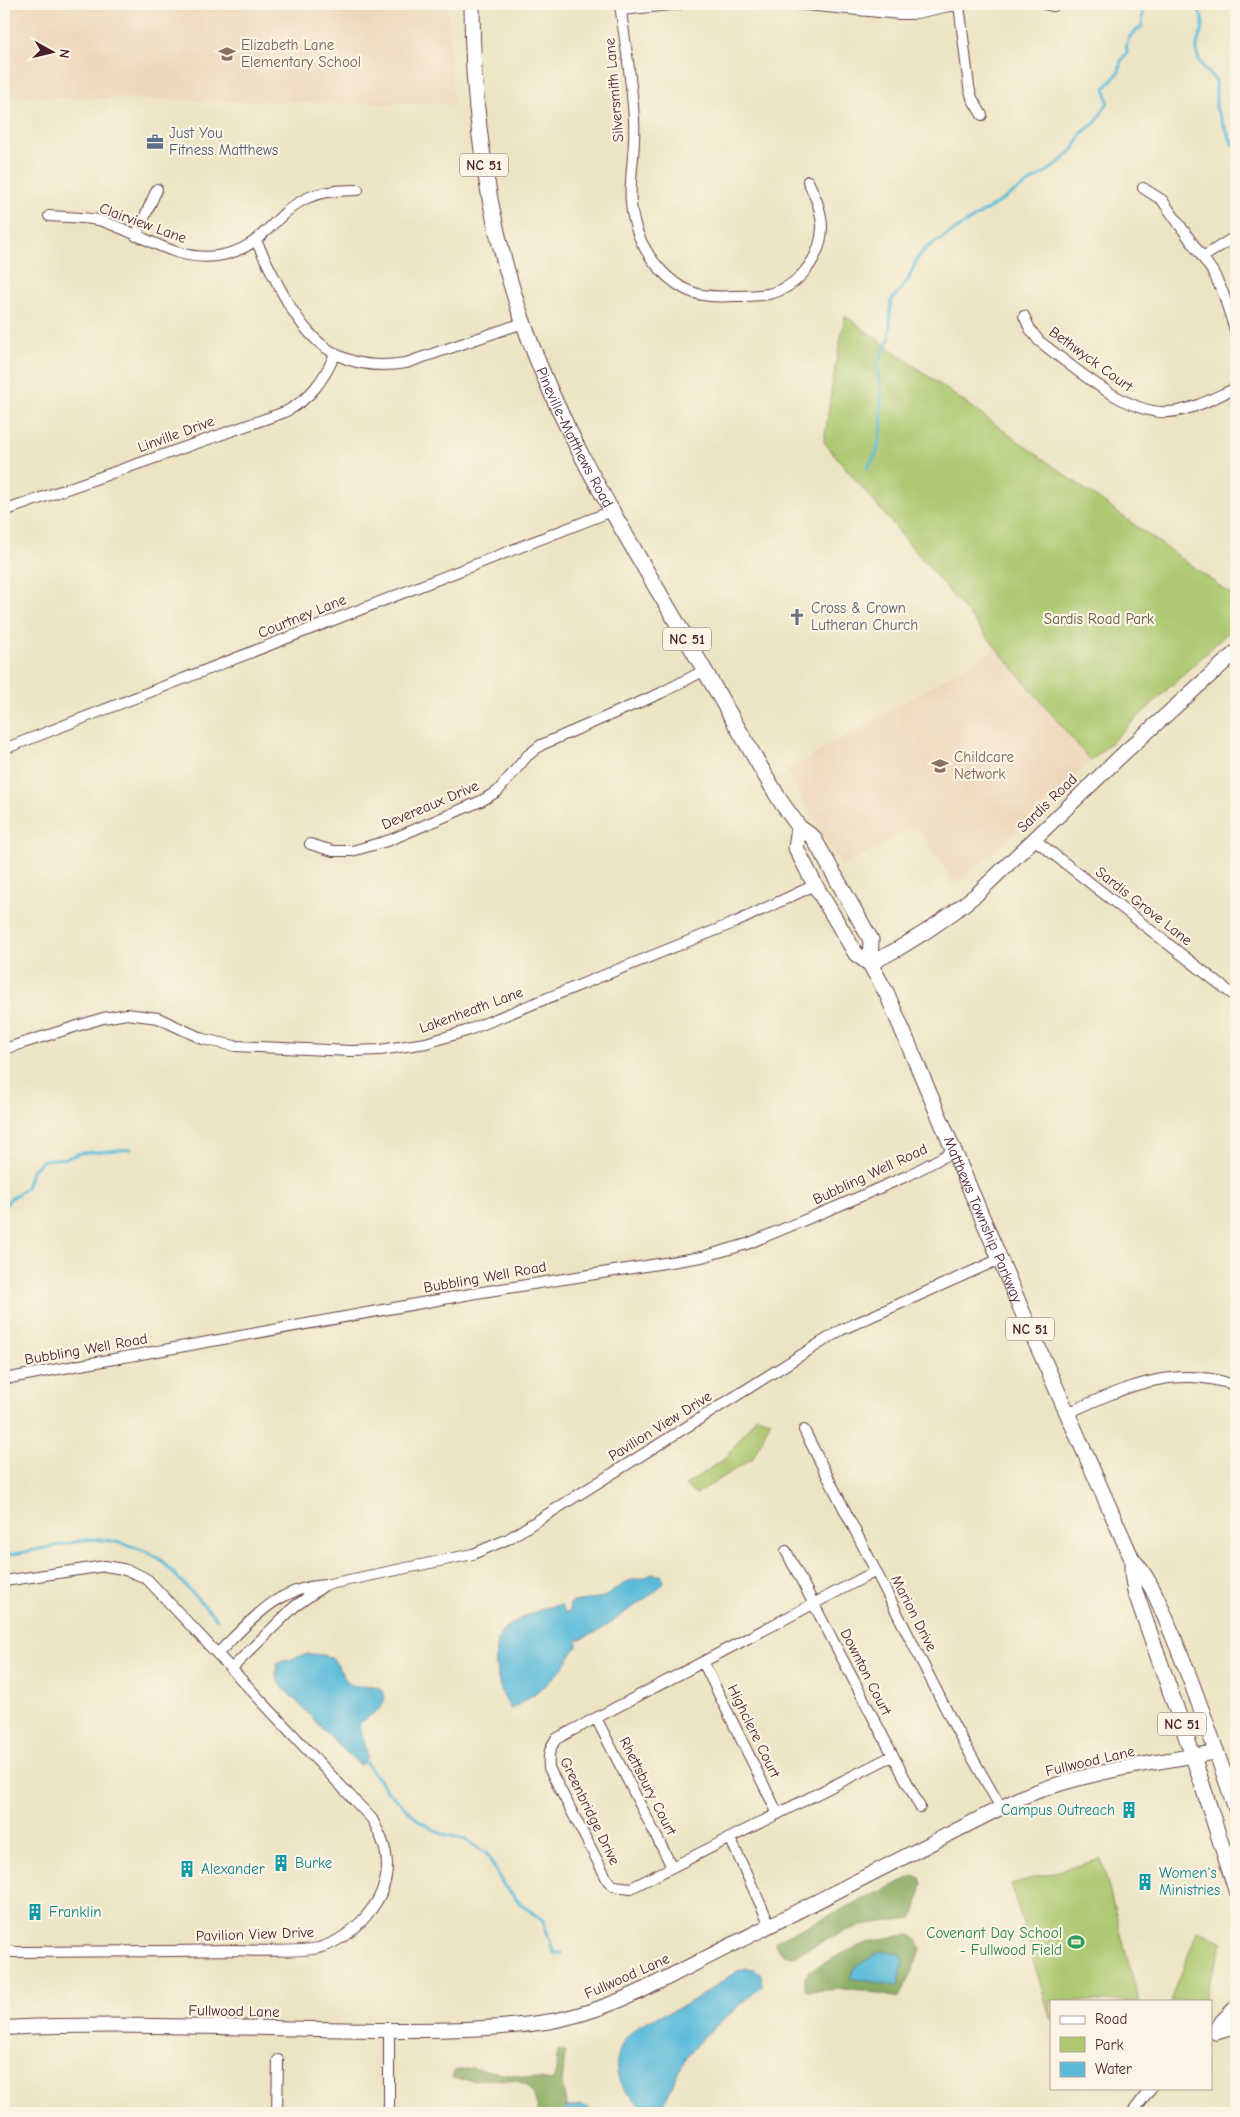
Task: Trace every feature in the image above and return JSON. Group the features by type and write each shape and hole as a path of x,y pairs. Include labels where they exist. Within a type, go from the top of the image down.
{"main road":[{"name":"Pineville-Matthews Road","path":"472,4 473,73 481,148 498,238 523,323 557,405 612,511 780,802 799,826 813,837 871,940 870,964"},
{"name":"NC 51","path":"799,826 796,848 856,954 870,964"},
{"name":"Matthews Township Parkway","path":"870,964 887,994 1000,1259 1132,1559 1143,1570 1152,1586 1187,1669 1236,1809"},
{"name":"Matthews Township Parkway","path":"1132,1559 1135,1591 1193,1756 1236,1890"},
{"path":"1213,2034 1236,2008"},
{"path":"1213,2034 1236,2026"}],"street":[{"path":"621,7 680,4"},
{"path":"796,4 900,14 912,14 959,4 969,87 972,98 982,115"},
{"name":"Silversmith Lane","path":"621,7 634,120 634,148 629,192 632,215 639,236 649,256 669,278 699,295 719,297 768,294 796,280 810,264 819,246 822,229 821,214 808,181"},
{"path":"136,236 158,188"},
{"path":"1143,188 1162,200 1213,272 1224,293 1236,333"},
{"name":"Clairview Lane","path":"49,216 97,220 170,252 197,257 232,253 256,242 305,199 331,191 358,190"},
{"path":"1203,257 1236,236"},
{"path":"256,242 296,318 312,337 335,354 361,364 376,366 406,363 523,323"},
{"name":"Bethwyck Court","path":"1024,316 1030,329 1039,341 1124,402 1143,410 1167,412 1182,410 1236,388"},
{"name":"Linville Drive","path":"4,511 284,412 299,404 317,388 335,354"},
{"name":"Courtney Lane","path":"4,749 612,511"},
{"name":"Sardis Road","path":"870,964 908,944 951,915 1124,753 1236,652"},
{"name":"Devereaux Drive","path":"310,844 333,851 358,850 390,840 482,801 498,791 527,756 541,745 661,693 705,670"},
{"name":"Sardis Grove Lane","path":"1034,839 1236,998"},
{"name":"Lakenheath Lane","path":"4,1049 103,1018 127,1014 158,1018 204,1039 235,1046 351,1051 388,1049 426,1043 466,1031 709,933 816,885"},
{"name":"Bubbling Well Road","path":"4,1379 466,1295 702,1258 747,1244 843,1204 910,1175 954,1151"},
{"name":"Pavilion View Drive","path":"217,1654 259,1614 282,1596 307,1586 325,1585 473,1554 508,1539 841,1330 1000,1259"},
{"path":"1068,1413 1127,1387 1174,1376 1214,1379 1236,1386"},
{"name":"Marion Drive","path":"804,1430 955,1727 1001,1808"},
{"name":"Downton Court","path":"786,1551 920,1807"},
{"name":"Pavilion View Drive","path":"4,1581 96,1566 122,1568 148,1580 372,1819 383,1840 387,1866 380,1893 359,1923 342,1937 326,1945 310,1949 4,1952"},
{"name":"Greenbridge Drive","path":"876,1571 556,1739 550,1748 548,1757 549,1768 608,1881 614,1886 631,1888 892,1756"},
{"name":"Pavilion View Drive","path":"231,1669 294,1607 325,1585"},
{"name":"Highclere Court","path":"703,1662 778,1814"},
{"name":"Rhettsbury Court","path":"596,1718 672,1868"},
{"name":"Fullwood Lane","path":"4,2028 65,2025 389,2030 500,2027 574,2016 641,1991 1022,1797 1062,1782 1217,1752"},
{"path":"730,1838 770,1925"},
{"path":"389,2030 389,2113"},
{"path":"278,2060 278,2113"},
{"path":"1132,2113 1149,2090"}],"shaded area":[{"name":"Elizabeth Lane Elementary School","path":"4,4 448,4 453,105 4,97"},
{"name":"Childcare Network","path":"997,648 1091,761 969,874 954,883 917,826 841,867 786,771"}],"green space":[{"name":"Sardis Road Park","path":"845,316 1236,598 1236,625 1091,761 824,442"},
{"path":"756,1416 771,1420 753,1458 695,1495 685,1485 725,1459"},
{"name":"Covenant Day School - Fullwood Field","path":"1101,1859 1139,2000 1050,2000 1050,2017 1011,1884"},
{"path":"913,1876 920,1878 922,1884 912,1918 868,1924 844,1931 793,1956 782,1953 776,1946 777,1940"},
{"path":"1197,1931 1223,1941 1203,2000 1171,2000"},
{"path":"911,1935 918,1941 921,1950 898,1998 862,1990 808,1991 805,1989 805,1977 808,1972 833,1958 869,1942"},
{"path":"562,2050 565,2053 562,2085 567,2107 565,2113 539,2113 533,2093 523,2083 504,2080 452,2078 454,2071 472,2068 552,2081 555,2074 558,2052"}],"water":[{"path":"652,1574 661,1575 663,1578 662,1584 656,1591 597,1632 577,1640 577,1646 559,1672 539,1690 511,1709 502,1693 496,1660 498,1640 506,1628 530,1614 547,1608 561,1605 566,1613 569,1612 570,1604 573,1602 604,1597 628,1581 644,1578"},
{"path":"308,1654 327,1656 332,1659 351,1685 375,1686 383,1691 384,1703 359,1725 366,1751 365,1760 362,1764 359,1764 334,1741 280,1684 276,1677 277,1663"},
{"path":"887,1951 901,1954 903,1959 898,1986 850,1978 854,1968 879,1952"},
{"path":"746,1968 755,1969 761,1974 762,1986 702,2038 686,2057 663,2105 651,2110 631,2097 622,2086 617,2069 617,2061 622,2044 633,2030 653,2018 686,2004 737,1971"},
{"path":"582,2105 589,2108 592,2113 565,2113 564,2111 567,2107"}],"waterway":[{"path":"867,468 877,452 882,424 881,389 877,366 889,339 891,301 908,280 917,259 925,249 1054,167 1073,150 1082,133 1096,122 1108,102 1105,88 1119,72 1121,61 1127,53 1128,40 1142,26 1143,12 1139,4"},
{"path":"1196,4 1203,25 1197,47 1198,58 1216,81 1216,108 1233,145"},
{"path":"4,1208 10,1199 26,1188 32,1170 44,1160 67,1158 80,1153 131,1149"},
{"path":"4,1556 91,1539 126,1545 159,1558 217,1619"},
{"path":"365,1762 385,1788 419,1821 442,1834 464,1839 487,1854 504,1886 520,1903 543,1921 554,1953 562,1953"}],"place":[{"name":"Elizabeth Lane Elementary School","path":"227,54"},
{"name":"Just You Fitness Matthews","path":"155,142"},
{"name":"Cross & Crown Lutheran Church","path":"797,617"},
{"name":"Childcare Network","path":"940,766"},
{"name":"Campus Outreach","path":"1129,1810"},
{"name":"Burke","path":"281,1863"},
{"name":"Alexander","path":"187,1869"},
{"name":"Women's Ministries","path":"1145,1882"},
{"name":"Franklin","path":"35,1912"},
{"name":"Covenant Day School - Fullwood Field","path":"1076,1942"}]}
